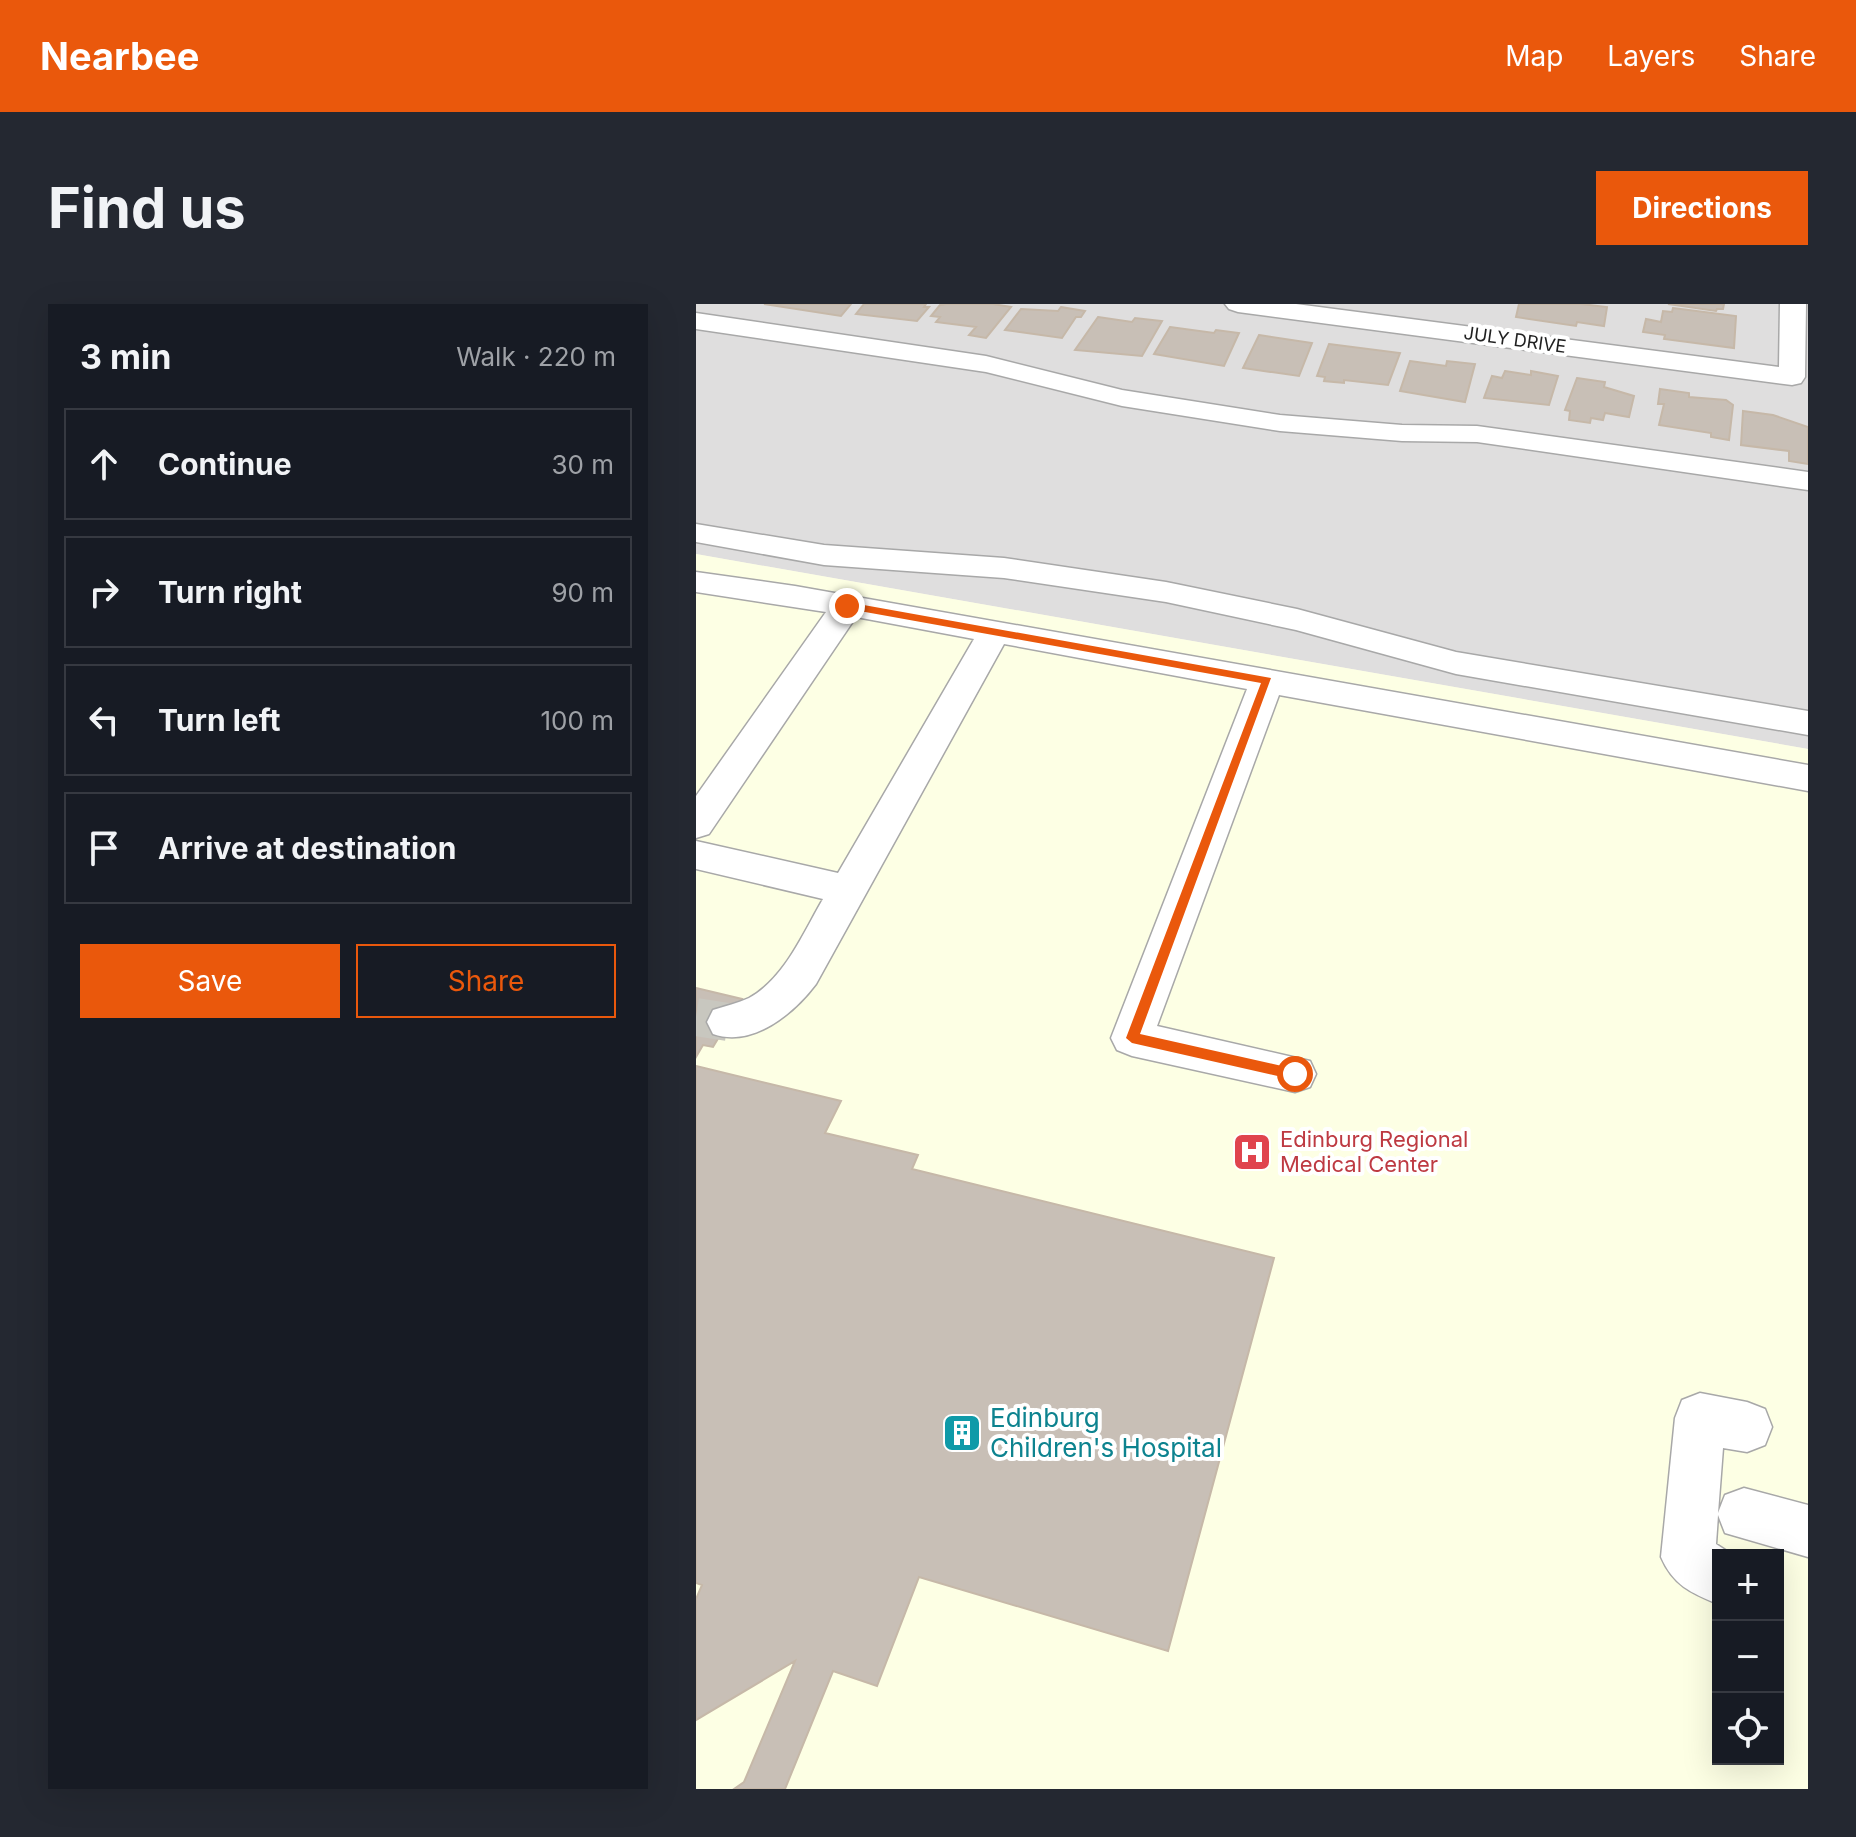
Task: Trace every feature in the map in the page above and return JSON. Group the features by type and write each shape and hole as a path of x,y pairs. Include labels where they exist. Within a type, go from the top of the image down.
{"street":[{"name":"JULY DRIVE","path":"1238,304 1792,377 1793,304"},
{"path":"1459,333 1468,304"},
{"path":"696,321 986,364 1122,398 1280,423 1402,433 1477,434 1808,481"},
{"path":"696,533 824,555 1004,568 1166,592 1297,620 1456,663 1808,723"},
{"path":"696,582 847,606 1808,778"},
{"path":"696,824 847,606"},
{"path":"728,1022 753,1016 780,1001 802,972 994,632"},
{"path":"1267,681 1132,1038 1295,1074"},
{"path":"696,855 849,890"},
{"path":"1712,1573 1688,1557 1700,1418 1747,1427"},
{"path":"1744,1514 1808,1531"}],"shaded area":[{"path":"696,304 1808,304 1808,749 696,554"},
{"name":"Edinburg Regional Medical Center","path":"696,554 1808,749 1808,1789 696,1789"}],"building":[{"path":"764,304 851,304 841,316"},
{"path":"864,304 926,304 924,307 929,307 917,321 856,314"},
{"path":"1519,304 1607,307 1604,326 1577,322 1576,326 1516,317"},
{"path":"1668,304 1724,304 1723,309 1716,311"},
{"path":"940,305 1011,307 986,338 969,335 976,327 936,322 940,317 931,316"},
{"path":"1061,307 1085,311 1081,317 1076,317 1062,338 1005,330 1021,309 1058,311"},
{"path":"1673,308 1736,316 1734,348 1664,339 1665,335 1643,332 1646,319 1661,322 1663,311 1672,312"},
{"path":"1098,317 1132,322 1135,318 1162,321 1142,356 1075,350"},
{"path":"1170,327 1239,333 1224,366 1154,354"},
{"path":"1259,335 1312,343 1299,376 1243,368"},
{"path":"1329,344 1400,353 1388,385 1324,381 1325,377 1317,376"},
{"path":"1410,361 1446,366 1447,361 1475,364 1465,402 1400,391"},
{"path":"1505,371 1531,375 1531,371 1558,376 1549,405 1484,398 1492,376 1502,378"},
{"path":"1577,378 1605,382 1604,387 1634,396 1629,417 1605,413 1603,420 1591,418 1590,423 1569,420 1570,411 1565,410"},
{"path":"1660,389 1689,393 1689,397 1726,400 1733,405 1729,440 1711,437 1711,433 1659,425 1664,404 1658,404"},
{"path":"1743,411 1773,415 1808,427 1808,464 1789,461 1789,451 1741,445"},
{"path":"696,988 742,999 713,1047 703,1045 696,1057"},
{"name":"Edinburg Children's Hospital","path":"696,1066 841,1101 825,1133 918,1155 912,1169 1274,1258 1168,1651 919,1577 877,1686 833,1671 785,1789 734,1789 744,1782 795,1661 696,1720 696,1599 702,1585 696,1583"}],"tunnel":[{"path":"696,1017 728,1022"}],"place":[{"name":"Edinburg Regional Medical Center","path":"1252,1152"},
{"name":"Edinburg Children's Hospital","path":"962,1433"}],"route":[{"path":"847,606 1267,681 1132,1038 1295,1074"}]}
